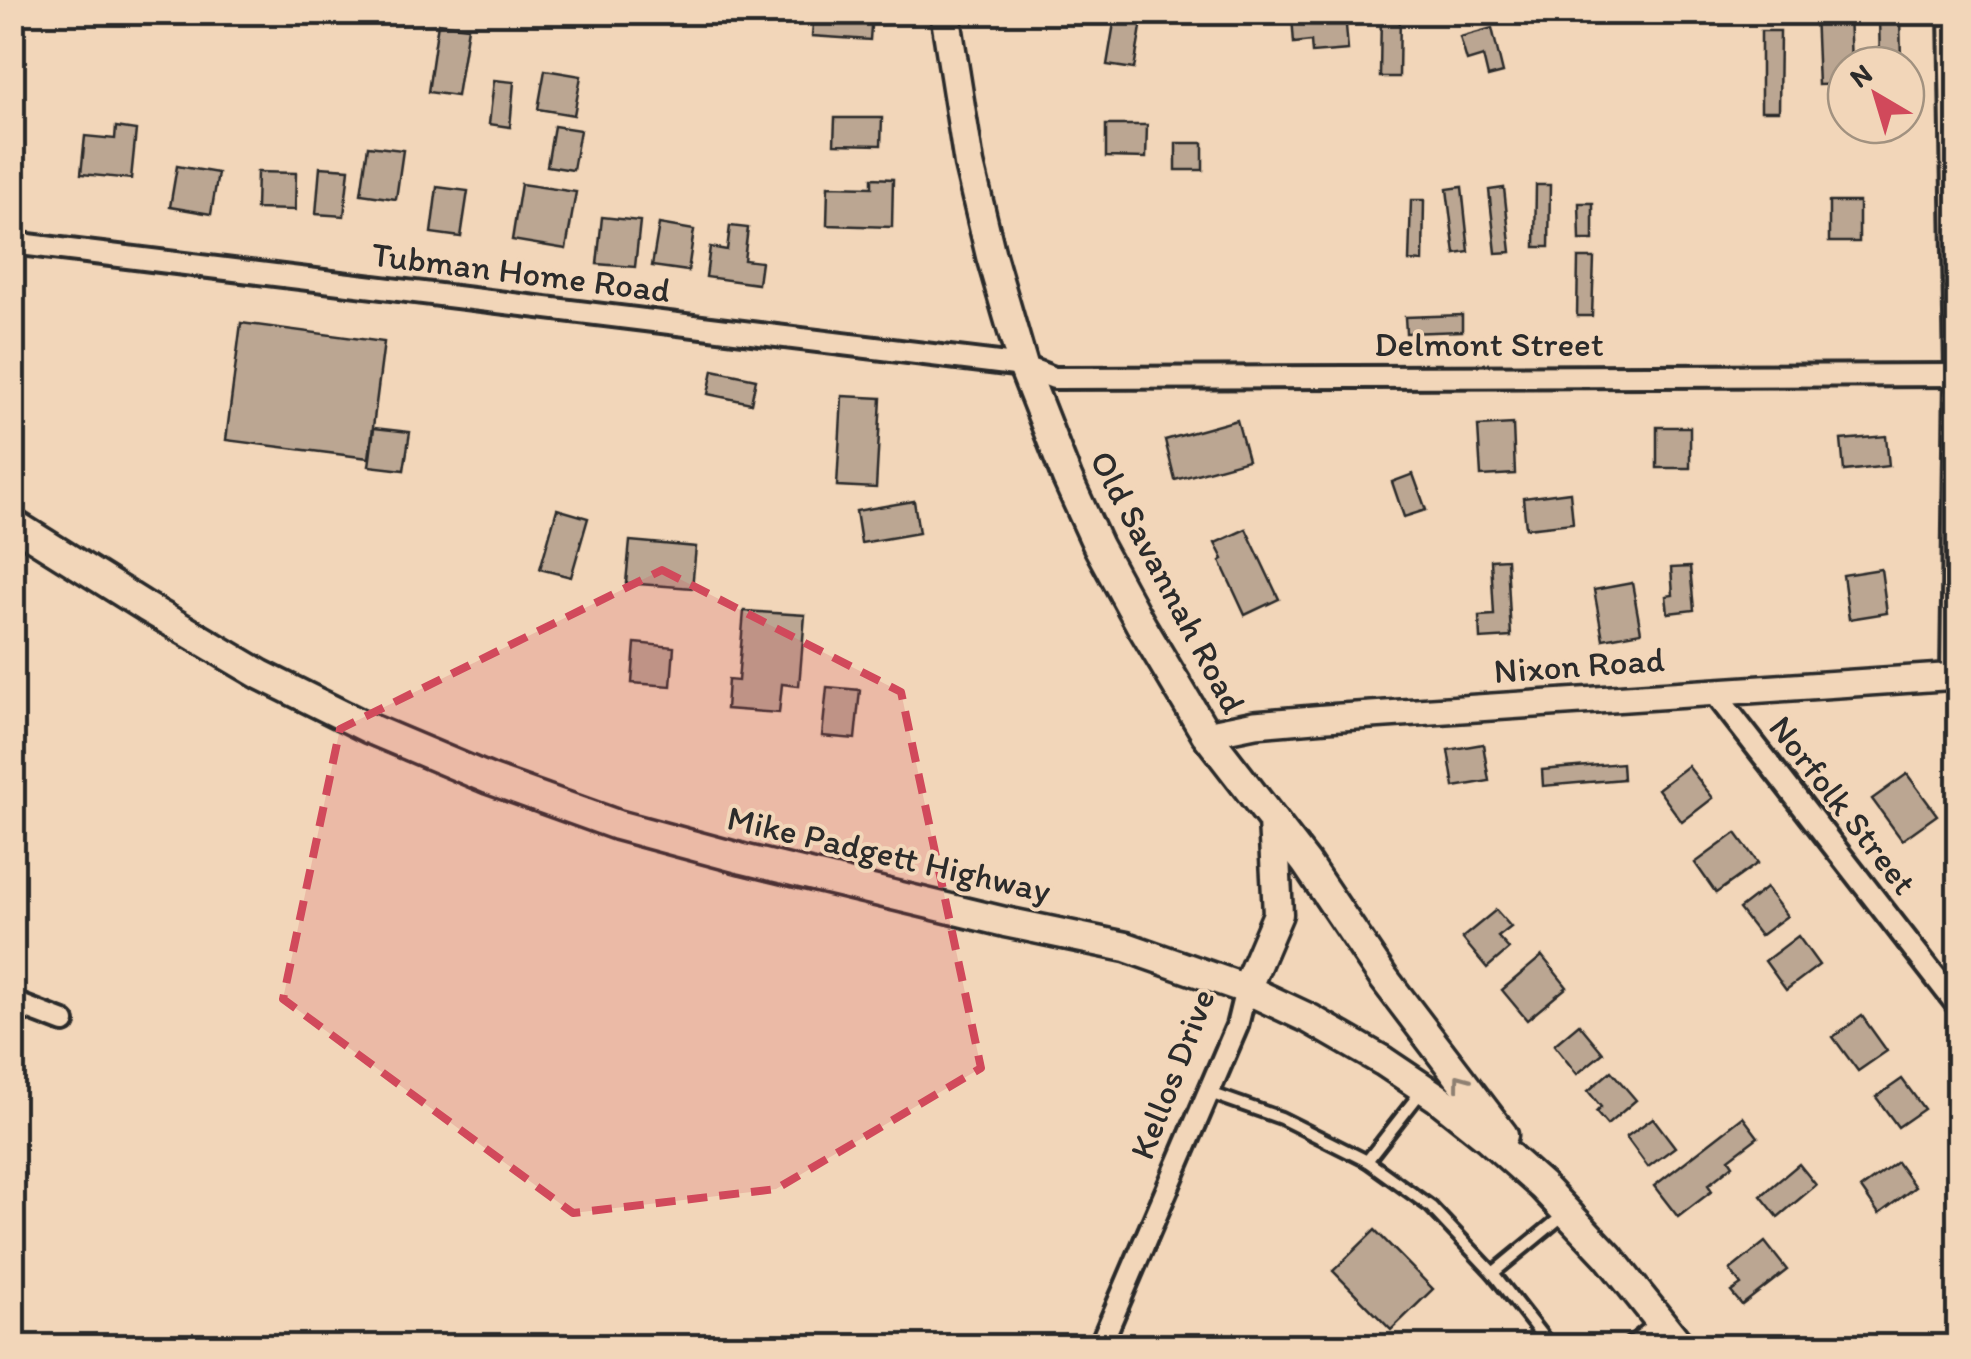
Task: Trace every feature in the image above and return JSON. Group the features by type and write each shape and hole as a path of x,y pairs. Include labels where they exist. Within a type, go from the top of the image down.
{"main road":[{"name":"Old Savannah Road","path":"946,12 969,164 1022,366 1098,546 1206,734 1306,863 1384,977 1542,1186"},
{"name":"Mike Padgett Highway","path":"12,523 261,675 368,728 489,779 635,830 822,879 1126,946 1246,989 1310,1019 1424,1088 1487,1137 1542,1186 1608,1256 1680,1346"},
{"name":"Kellos Drive","path":"1246,989 1278,914 1273,822"}],"street":[{"path":"1950,12 1957,375 1955,676"},
{"name":"Tubman Home Road","path":"12,243 1022,366"},
{"name":"Delmont Street","path":"1022,366 1054,378 1957,375"},
{"name":"Nixon Road","path":"1206,734 1255,724 1326,718 1955,676"},
{"name":"Norfolk Street","path":"1713,691 1958,1006"},
{"name":"Kellos Drive","path":"1100,1346 1210,1093 1237,1026 1246,989"},
{"path":"12,1002 64,1022"}],"lane":[{"path":"1367,1161 1424,1088"},
{"path":"1210,1093 1282,1118 1367,1161 1431,1207 1493,1273 1550,1346"},
{"path":"1493,1273 1566,1212"},
{"path":"1627,1346 1660,1320"}],"highlighted area":[{"path":"662,570 901,692 981,1068 776,1189 573,1213 283,999 340,729"}],"building":[{"path":"814,12 872,12 870,40 812,36"},
{"path":"1381,12 1400,12 1399,77 1380,77"},
{"path":"1815,12 1849,12 1850,45 1826,45 1826,85 1818,85"},
{"path":"1345,13 1348,50 1312,53 1311,41 1294,43 1292,17"},
{"path":"1879,15 1900,15 1901,45 1880,45"},
{"path":"1115,17 1142,21 1134,69 1107,65"},
{"path":"438,23 468,27 457,96 428,92"},
{"path":"1492,28 1503,73 1488,77 1483,56 1467,61 1460,37"},
{"path":"1761,31 1780,31 1779,111 1761,111"},
{"path":"545,70 581,76 574,115 538,109"},
{"path":"494,80 514,82 510,127 489,124"},
{"path":"835,118 882,118 881,145 834,144"},
{"path":"1106,125 1147,125 1146,158 1106,157"},
{"path":"554,126 580,130 573,170 547,166"},
{"path":"116,127 136,130 131,179 81,174 85,136 115,139"},
{"path":"1176,143 1203,143 1203,170 1176,170"},
{"path":"368,146 403,150 396,199 361,194"},
{"path":"177,166 218,173 211,214 170,207"},
{"path":"320,167 349,169 344,216 316,214"},
{"path":"257,172 296,173 295,210 256,209"},
{"path":"872,178 893,179 892,227 827,225 828,186 872,187"},
{"path":"521,184 576,192 566,249 512,240"},
{"path":"1536,185 1550,185 1549,247 1535,247"},
{"path":"437,187 468,191 461,237 431,233"},
{"path":"1462,187 1469,252 1455,254 1447,189"},
{"path":"1504,188 1511,252 1496,253 1489,190"},
{"path":"1411,200 1424,200 1423,262 1409,261"},
{"path":"1829,202 1859,202 1859,242 1829,242"},
{"path":"1579,203 1593,203 1593,240 1580,240"},
{"path":"602,217 640,221 635,267 597,264"},
{"path":"659,224 694,230 688,271 652,266"},
{"path":"730,226 748,228 744,260 761,262 758,284 706,277 710,247 727,250"},
{"path":"1578,258 1594,258 1592,316 1577,316"},
{"path":"1462,315 1462,331 1406,333 1405,317"},
{"path":"241,323 384,342 369,458 226,440"},
{"path":"713,370 756,379 751,403 708,394"},
{"path":"842,396 881,398 876,488 837,486"},
{"path":"1237,420 1248,460 1175,480 1165,440"},
{"path":"1513,424 1515,474 1481,476 1478,426"},
{"path":"1657,427 1690,427 1690,468 1657,468"},
{"path":"374,428 410,432 404,470 369,466"},
{"path":"1886,436 1889,466 1844,471 1841,440"},
{"path":"1413,474 1426,510 1404,517 1392,482"},
{"path":"1570,492 1573,523 1526,528 1523,498"},
{"path":"914,501 919,533 861,543 856,511"},
{"path":"557,509 588,518 571,577 540,569"},
{"path":"1246,529 1279,599 1245,615 1215,543"},
{"path":"630,541 696,547 692,588 626,583"},
{"path":"1507,559 1511,637 1480,639 1479,616 1494,615 1491,560"},
{"path":"1690,567 1694,610 1668,613 1666,596 1673,595 1671,568"},
{"path":"1881,569 1887,613 1849,619 1843,575"},
{"path":"1632,583 1641,632 1603,639 1594,590"},
{"path":"744,611 805,615 799,686 782,684 779,713 726,709 728,680 738,681"},
{"path":"635,643 674,647 671,686 632,683"},
{"path":"827,687 860,690 855,739 822,736"},
{"path":"1483,744 1489,781 1454,787 1448,750"},
{"path":"1622,763 1623,779 1543,786 1542,770"},
{"path":"1688,766 1713,798 1682,822 1658,789"},
{"path":"1907,774 1937,815 1902,840 1872,799"},
{"path":"1736,833 1758,863 1716,893 1695,863"},
{"path":"1766,888 1787,916 1760,936 1739,909"},
{"path":"1496,910 1511,927 1498,937 1509,949 1487,968 1462,938"},
{"path":"1798,936 1819,965 1786,990 1765,961"},
{"path":"1542,956 1567,987 1527,1020 1502,990"},
{"path":"1862,1016 1887,1051 1858,1071 1833,1037"},
{"path":"1579,1024 1603,1053 1577,1074 1554,1045"},
{"path":"1611,1071 1636,1100 1607,1125 1596,1112 1601,1107 1588,1091"},
{"path":"1902,1079 1924,1109 1898,1127 1876,1097"},
{"path":"1743,1117 1758,1137 1729,1159 1733,1165 1708,1185 1712,1191 1678,1217 1654,1186"},
{"path":"1653,1118 1675,1147 1648,1167 1626,1137"},
{"path":"1897,1162 1915,1187 1879,1214 1861,1188"},
{"path":"1799,1164 1816,1185 1778,1217 1761,1196"},
{"path":"1375,1230 1433,1289 1391,1330 1333,1271"},
{"path":"1765,1242 1787,1270 1742,1305 1731,1292 1741,1285 1730,1270"}]}
